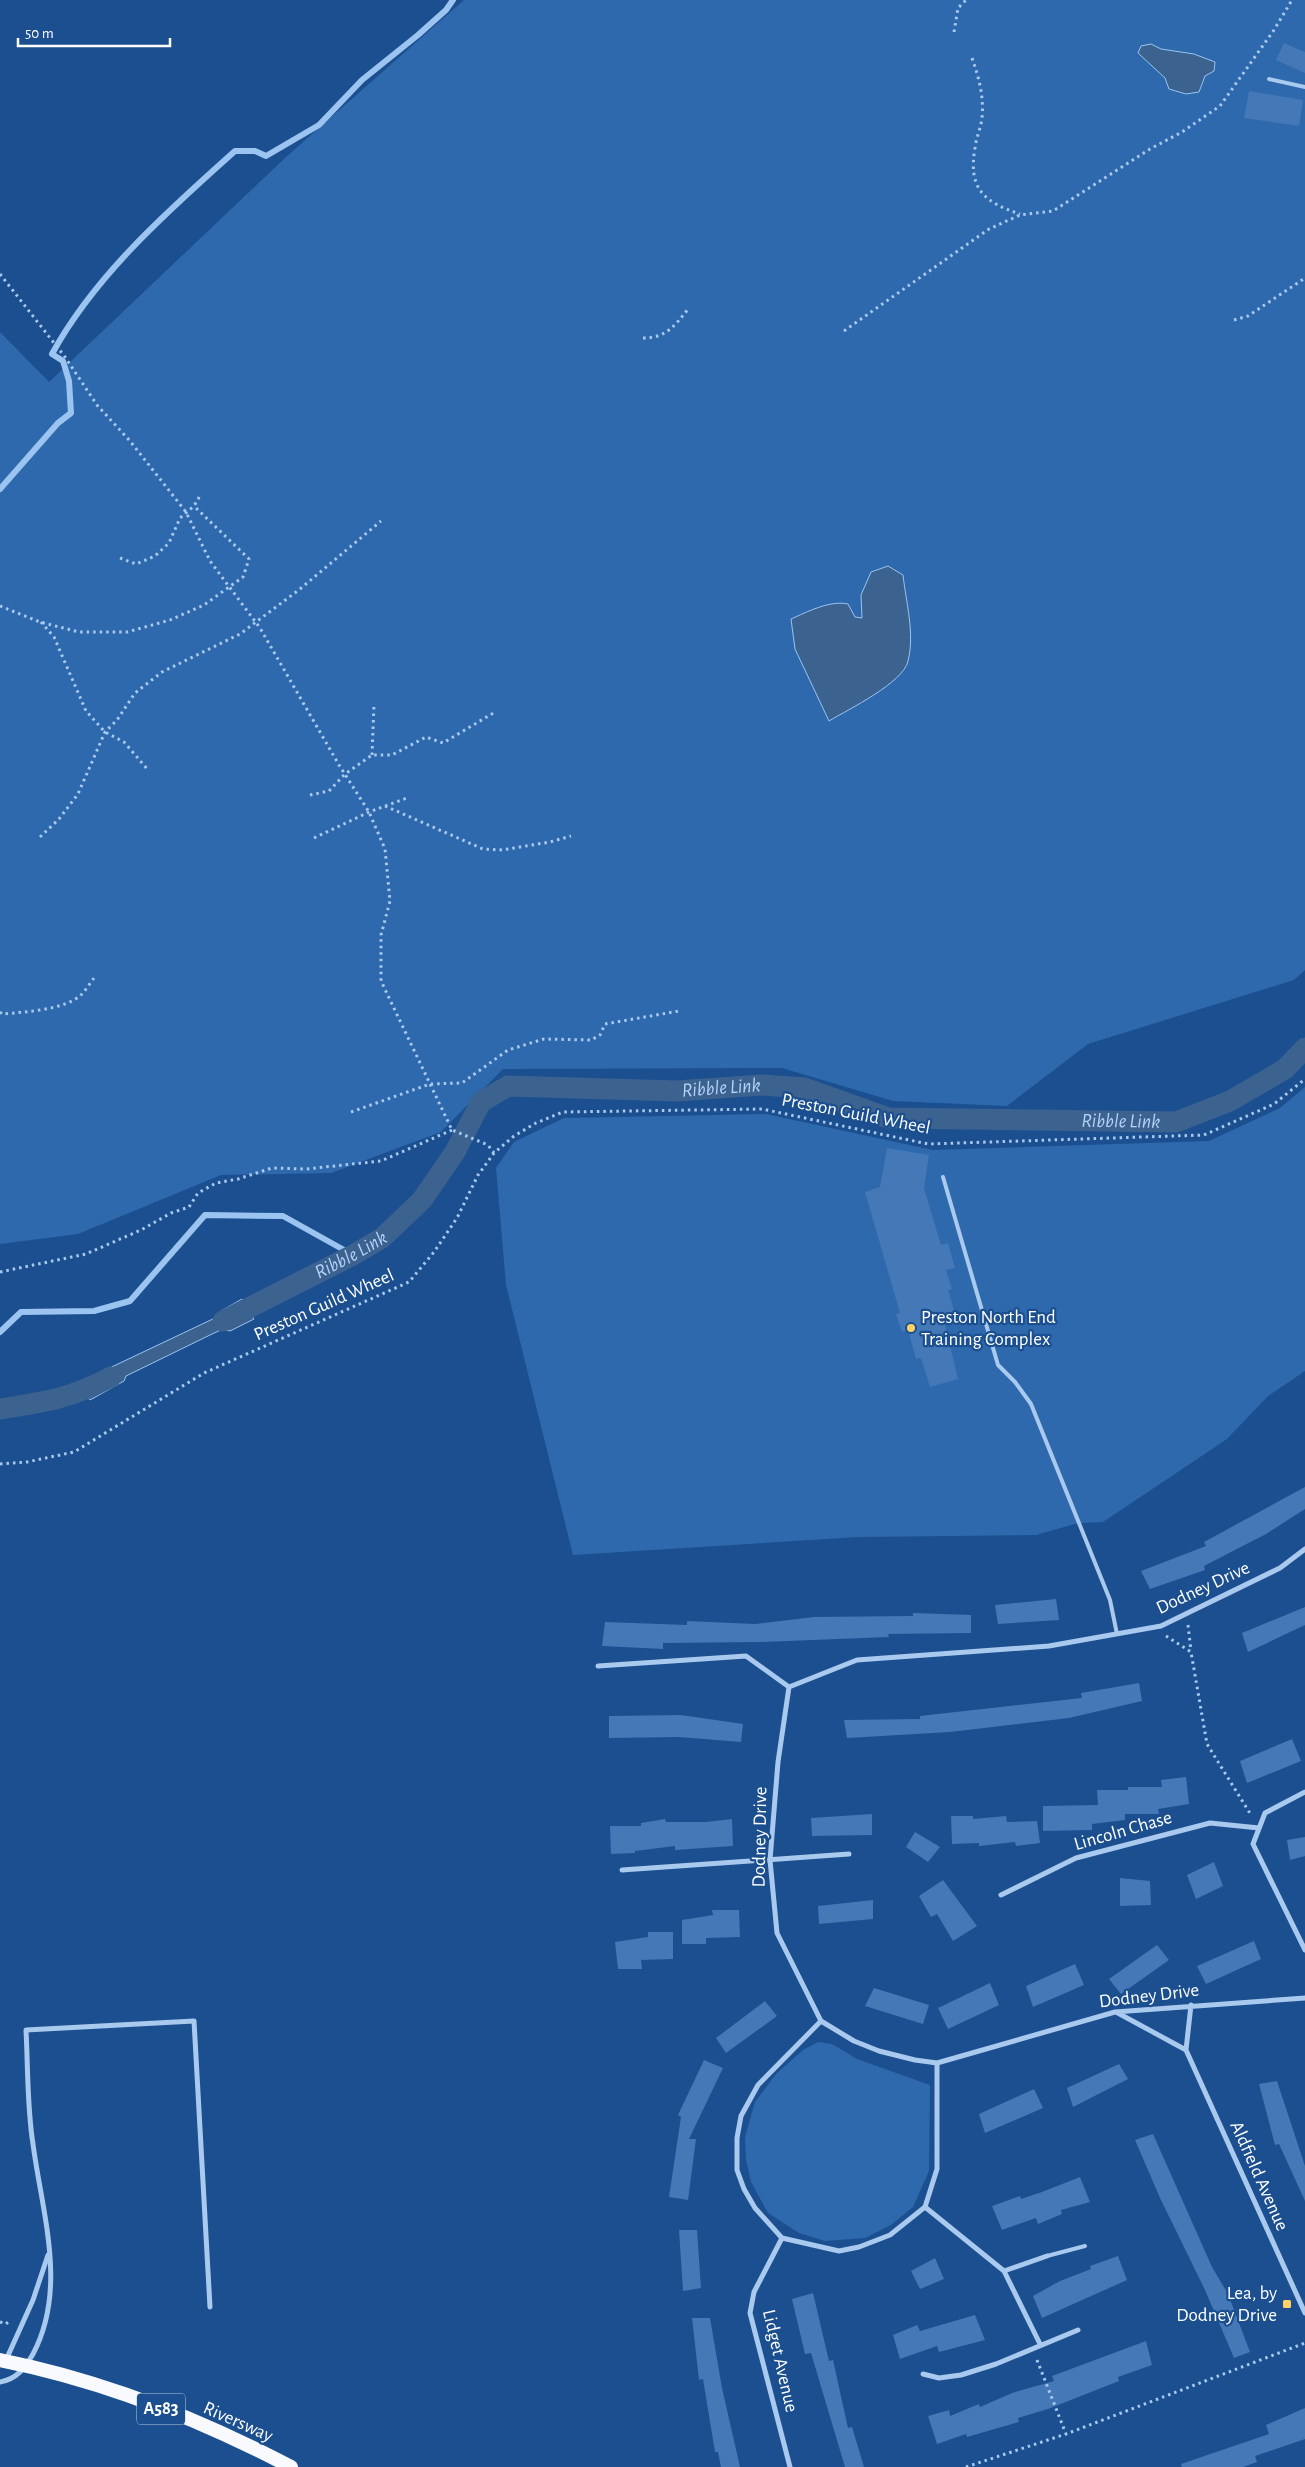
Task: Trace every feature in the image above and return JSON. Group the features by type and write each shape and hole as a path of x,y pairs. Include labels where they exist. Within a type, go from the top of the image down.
{"highway":[{"name":"Riversway","path":"3,2361 125,2394 238,2441 291,2467"}],"street":[{"name":"Dodney Drive","path":"1305,1549 1280,1568 1153,1628 1049,1646 857,1660 789,1687 778,1762 770,1860 777,1933 821,2021 854,2041 879,2051 936,2063 1115,2012 1305,1998"},
{"path":"598,1666 746,1656 789,1687"},
{"path":"1305,1792 1265,1812 1253,1844 1305,1950"},
{"name":"Lincoln Chase","path":"1001,1895 1076,1858 1201,1825 1210,1823 1259,1828"},
{"path":"622,1870 849,1854"},
{"path":"1115,2012 1186,2050 1191,2005"},
{"path":"0,2382 13,2378 26,2366 40,2339 49,2305 52,2274 32,2143 26,2030 194,2021 210,2307"},
{"path":"821,2021 758,2085 741,2116 737,2135 737,2170 744,2189 755,2208 782,2238 839,2251 859,2247 890,2236 925,2207 937,2169 936,2063"},
{"name":"Aldfield Avenue","path":"1186,2050 1305,2313"},
{"path":"925,2207 1004,2271 1040,2344"},
{"name":"Lidget Avenue","path":"782,2238 754,2292 750,2313 790,2467"},
{"path":"3,2361 33,2300 48,2254"},
{"path":"1004,2271 1046,2256"},
{"path":"924,2374 939,2378 961,2375 996,2364 1040,2344 1078,2330"}],"lane":[{"path":"1269,80 1305,87"},
{"path":"943,1177 998,1364 1015,1382 1031,1404 1110,1600 1117,1634"},
{"path":"1046,2256 1084,2246"}],"path":[{"path":"954,32 958,8 966,0"},
{"path":"844,331 989,229 1020,215 1053,211 1150,149 1182,132 1220,106 1274,30 1292,0"},
{"path":"972,58 982,84 982,118 974,149 973,180 987,199 998,207 1020,215"},
{"path":"0,274 41,329 65,357 96,405 130,441 186,512 210,561 255,622 369,812 385,849 390,901 381,936 381,981 452,1130 488,1145 494,1153"},
{"path":"1234,320 1248,316 1305,278"},
{"path":"643,338 656,338 673,328 689,308"},
{"path":"120,558 136,564 155,556 169,543 180,518 194,506 200,494"},
{"path":"0,606 40,622 79,632 127,632 170,620 204,605 243,577 249,559 194,506"},
{"path":"40,837 59,819 78,794 104,732 117,720 136,693 162,672 240,634 300,589 381,521"},
{"path":"40,622 54,637 86,711 104,732 124,742 149,771"},
{"path":"372,754 374,704"},
{"path":"310,795 329,791 346,774 372,754 392,754 426,737 443,743 495,712"},
{"path":"314,838 369,812 407,798"},
{"path":"385,806 483,849 502,850 550,842 571,836"},
{"path":"0,1012 2,1014 59,1006 81,996 94,978"},
{"path":"351,1112 430,1084 462,1083 508,1050 544,1039 591,1040 600,1036 605,1024 679,1011"},
{"name":"Preston Guild Wheel","path":"0,1464 27,1462 74,1452 204,1373 408,1282 434,1252 457,1218 478,1175 494,1153 514,1136 536,1123 563,1112 762,1109 928,1144 1204,1136 1274,1104 1305,1079"},
{"path":"0,1272 86,1254 141,1230 171,1213 189,1207 198,1193 216,1183 238,1179 272,1168 306,1169 381,1161 452,1130"},
{"path":"1187,1613 1191,1652 1207,1744 1259,1828"},
{"path":"1153,1628 1191,1652"},
{"path":"966,2467 1066,2434 1305,2343"},
{"path":"1032,2348 1066,2434"}],"shaded area":[{"path":"464,0 1305,0 1305,970 1294,980 1088,1044 1007,1106 893,1101 782,1068 503,1069 441,1132 331,1173 221,1175 78,1234 0,1244 0,332 49,382 286,157"},
{"path":"1151,44 1161,49 1194,54 1215,62 1214,71 1205,76 1199,92 1186,94 1169,89 1165,78 1138,53 1141,46"},
{"path":"888,566 903,575 911,640 908,661 904,669 886,686 829,721 795,649 791,619 819,607 841,603 848,604 855,617 862,618 861,595 871,572"},
{"name":"Preston North End Training Complex","path":"1305,1087 1305,1371 1268,1396 1227,1439 1103,1522 1078,1523 1036,1535 859,1537 573,1555 506,1285 496,1168 514,1142 564,1118 766,1114 933,1150 1209,1141 1280,1108"},
{"path":"242,1299 254,1319 230,1331 223,1329 126,1376 124,1381 90,1400 80,1382 217,1317 221,1311"},
{"path":"818,2042 832,2044 857,2059 930,2085 929,2171 913,2207 891,2225 865,2238 825,2241 799,2233 768,2213 751,2182 746,2160 745,2137 755,2102 776,2074 803,2050"}],"building":[{"path":"1284,43 1305,52 1305,73 1276,60"},
{"path":"1249,91 1303,100 1299,126 1244,118"},
{"path":"887,1148 929,1155 924,1188 941,1245 948,1243 955,1268 946,1270 952,1289 948,1290 955,1314 943,1317 958,1379 930,1387 921,1358 916,1359 908,1330 902,1332 896,1314 900,1313 865,1192 880,1187"},
{"path":"1305,1487 1305,1509 1266,1534 1204,1566 1205,1570 1150,1589 1141,1571 1206,1546 1204,1542"},
{"path":"1056,1599 1059,1620 998,1624 995,1605"},
{"path":"1305,1607 1305,1625 1248,1652 1242,1633"},
{"path":"913,1613 971,1615 971,1633 888,1634 889,1637 760,1642 663,1643 663,1649 602,1646 605,1622 687,1625 687,1621 755,1624 814,1617 913,1616"},
{"path":"1139,1683 1142,1701 1069,1718 950,1732 847,1738 844,1720 920,1719 920,1716 1082,1698 1081,1693"},
{"path":"681,1715 743,1724 741,1742 679,1737 609,1738 609,1716"},
{"path":"1292,1739 1301,1761 1247,1783 1240,1761"},
{"path":"1186,1777 1189,1804 1158,1809 1159,1814 1125,1814 1125,1820 1092,1824 1092,1830 1043,1831 1043,1806 1098,1805 1097,1790 1128,1790 1128,1787 1162,1787 1161,1780"},
{"path":"872,1814 872,1835 812,1836 811,1818"},
{"path":"951,1816 973,1816 973,1819 1006,1816 1007,1822 1037,1821 1040,1843 1016,1846 1015,1842 979,1846 979,1843 952,1844"},
{"path":"665,1819 666,1822 706,1822 732,1819 733,1846 675,1850 675,1846 635,1851 635,1853 611,1854 610,1826 641,1826 641,1823"},
{"path":"915,1832 940,1847 928,1862 906,1847"},
{"path":"1305,1837 1305,1856 1290,1860 1287,1840"},
{"path":"1214,1862 1223,1886 1196,1899 1187,1875"},
{"path":"1120,1878 1150,1881 1151,1905 1120,1906"},
{"path":"943,1880 977,1926 953,1941 937,1914 931,1917 919,1896"},
{"path":"873,1900 873,1919 819,1924 818,1906"},
{"path":"712,1910 739,1910 740,1937 706,1938 706,1944 682,1944 682,1920 713,1915"},
{"path":"648,1932 673,1932 673,1959 641,1960 642,1969 618,1969 615,1942 648,1937"},
{"path":"1254,1941 1261,1959 1206,1984 1197,1966"},
{"path":"1157,1945 1169,1960 1121,1994 1109,1979"},
{"path":"1075,1964 1084,1985 1033,2007 1026,1986"},
{"path":"990,1983 999,2005 948,2029 938,2008"},
{"path":"874,1988 929,2005 923,2024 865,2006"},
{"path":"765,2001 777,2016 726,2053 716,2038"},
{"path":"704,2060 723,2068 689,2139 696,2139 688,2200 669,2197 681,2117 678,2115"},
{"path":"1119,2064 1128,2079 1073,2107 1067,2088"},
{"path":"1277,2081 1305,2166 1305,2201 1279,2144 1275,2145 1259,2084"},
{"path":"1034,2089 1043,2108 985,2133 979,2114"},
{"path":"1153,2134 1212,2267 1228,2294 1250,2352 1234,2358 1205,2290 1160,2198 1135,2140"},
{"path":"1080,2177 1090,2202 1061,2210 1062,2214 1038,2224 1036,2218 1002,2230 992,2206 1020,2196 1021,2199"},
{"path":"679,2230 697,2230 701,2288 683,2291"},
{"path":"1118,2256 1127,2280 1042,2318 1033,2296 1060,2281 1091,2269 1090,2266"},
{"path":"935,2258 944,2279 920,2289 911,2271"},
{"path":"813,2293 829,2361 833,2360 848,2428 852,2427 864,2467 845,2467 811,2353 805,2354 792,2299"},
{"path":"975,2315 985,2340 939,2352 937,2346 900,2359 893,2335 917,2325 920,2331"},
{"path":"692,2318 710,2318 722,2388 740,2467 721,2467 718,2452 715,2452 703,2379 699,2380"},
{"path":"1146,2341 1152,2365 1118,2377 1119,2381 1048,2409 1018,2418 1019,2422 967,2437 966,2434 937,2444 928,2416 949,2410 950,2416 979,2404 980,2407 1012,2393 1054,2381 1052,2376"},
{"path":"1305,2408 1305,2439 1255,2456 1257,2462 1243,2467 1182,2467 1181,2464 1269,2434 1266,2425"}],"waterway":[{"path":"0,489 58,423 71,413 69,381 63,361 52,354 89,297 135,245 159,220 235,151 255,151 266,156 319,125 362,80 418,35 446,10 453,0"},
{"name":"Ribble Link","path":"223,1321 353,1255 382,1238 422,1200 455,1152 481,1102 508,1086 677,1091 762,1085 804,1088 888,1118 1176,1122 1230,1101 1285,1069 1305,1048"},
{"path":"0,1332 21,1312 94,1311 130,1301 205,1215 283,1216 353,1255"},
{"name":"Ribble Link","path":"0,1409 57,1399 111,1377"}],"place":[{"name":"Preston North End Training Complex","path":"911,1328"},
{"name":"Lea, by Dodney Drive","path":"1287,2304"}]}
